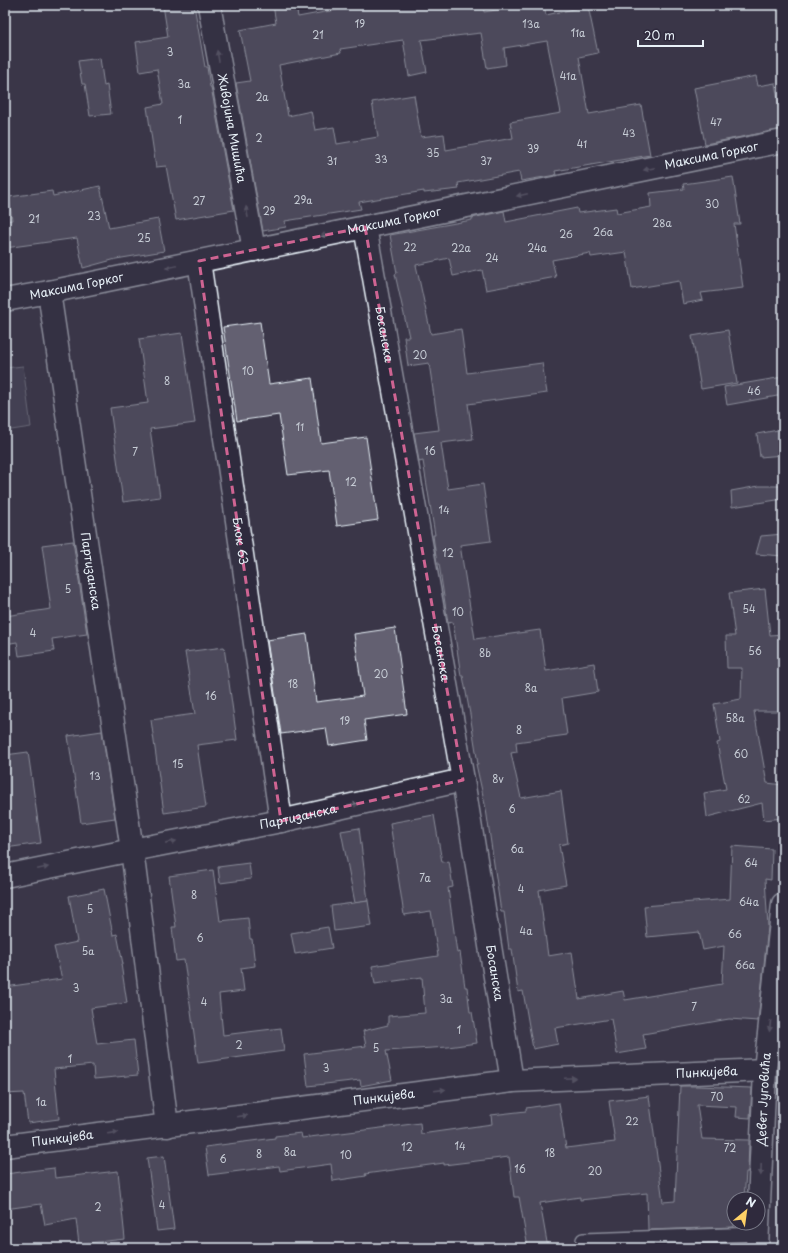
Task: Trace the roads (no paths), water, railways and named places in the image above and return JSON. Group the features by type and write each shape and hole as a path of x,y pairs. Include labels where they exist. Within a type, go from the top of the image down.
{"street":[{"name":"Живојина Мишића","path":"209,5 254,250"},
{"name":"Максима Горког","path":"5,300 783,141"},
{"name":"Босанска","path":"366,227 463,780 512,1081"},
{"name":"Блок 63","path":"200,261 281,821"},
{"name":"Партизанска","path":"49,292 132,850 167,1126"},
{"name":"Партизанска","path":"5,876 281,821 463,780"},
{"name":"Девет Југовића","path":"758,1241 765,1070 783,904"},
{"name":"Пинкијева","path":"5,1146 512,1081 765,1070"}],"lane":[{"path":"582,1240 758,1241"}]}
